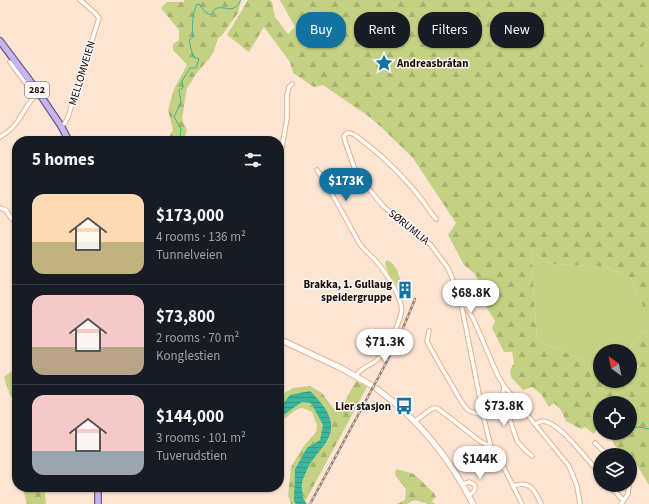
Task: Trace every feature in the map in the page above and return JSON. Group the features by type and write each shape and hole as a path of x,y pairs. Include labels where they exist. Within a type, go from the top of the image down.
{"main road":[{"name":"282","path":"0,41 39,93 66,136"},
{"path":"284,341 336,365 371,385"},
{"path":"377,389 415,421 443,454 463,484 473,504"},
{"path":"98,492 98,504"}],"street":[{"name":"MELLOMVEIEN","path":"61,126 65,123 68,117 99,18 80,0"},
{"path":"10,62 27,85 30,94 33,97"},
{"path":"284,136 287,118 287,95 289,87 292,84"},
{"path":"0,137 16,124 33,97 39,93"},
{"name":"SØRUMLIA","path":"436,219 396,169 355,135 347,132 344,136 345,142 354,167 363,182 384,207 424,238 435,249 453,278 461,301 483,414 491,446 514,486 522,504"},
{"path":"317,170 340,207 358,241 385,274 402,304 402,314 385,350 378,359 361,369 356,376"},
{"path":"0,208 6,210 12,219"},
{"path":"461,301 473,318 498,376 504,386 569,466 577,486 580,504"},
{"path":"429,332 427,341 463,403 473,413 483,414"},
{"path":"504,386 504,402 517,441 532,456"},
{"path":"415,421 436,407 480,441 491,446"},
{"path":"535,424 545,421 553,425 575,445 593,466"},
{"path":"595,443 600,448"},
{"path":"463,484 469,482 474,485 474,491 469,496"},
{"path":"514,486 523,484 529,486 535,492 541,504"},
{"path":"614,492 622,502 628,492"}],"green space":[{"path":"184,0 241,0 238,13 222,35 218,38 214,51 187,88 182,119 187,130 185,136 170,136 173,130 168,110 174,89 187,65 173,50 173,44 179,40 179,30 161,8 167,2 184,2"},
{"path":"248,0 270,0 272,2 275,17 288,34 295,27 280,0 649,0 649,27 645,31 645,43 639,52 646,79 647,260 649,262 649,309 644,309 631,278 605,267 551,264 531,251 537,341 582,359 593,370 593,388 637,388 637,368 639,367 637,365 637,344 633,344 642,332 649,331 649,485 637,465 637,448 617,448 614,445 612,440 637,440 637,396 593,396 593,433 585,427 581,429 566,421 561,410 554,403 549,407 541,394 532,387 523,390 511,377 510,370 514,363 512,352 504,352 492,328 495,321 477,292 480,284 475,274 464,265 448,235 456,223 413,158 368,116 323,85 314,87 293,73 290,62 264,27 249,52 227,35"},
{"path":"649,27 649,262 647,260 639,52 645,43 645,31"},
{"path":"531,251 551,264 605,267 631,278 644,309 649,309 649,331 642,332 633,344 593,344 593,370 582,359 537,341"},
{"path":"388,260 394,265 398,272 402,286 399,288 392,278 390,279 388,277 390,277 385,262"},
{"path":"12,371 12,398 10,395 4,377"},
{"path":"356,381 367,387 306,500 303,504 291,504 288,495 291,467 303,447 316,432 317,425 312,412 302,408 284,419 284,393 293,388 310,386 322,393 333,408 339,412"},
{"path":"396,469 414,474 434,493 436,497 432,501 435,504 427,504 414,500 407,504 397,504 405,500 406,489 395,475"},
{"path":"44,492 46,504 27,504 24,493"}],"water":[{"path":"310,391 321,403 329,415 331,422 329,436 310,464 302,481 303,496 307,504 296,504 294,501 295,469 307,448 320,440 323,425 311,403 302,402 284,415 284,403 290,395"}],"waterway":[{"path":"180,136 181,129 174,117 181,102 179,90 183,88 182,81 190,68 196,68 199,59 193,57 189,40 193,37 193,20 197,4 200,5 205,12 211,15 216,8 234,8 241,0"},
{"path":"637,427 649,429"}],"railway":[{"path":"310,504 385,365 415,299"}],"place":[{"name":"Andreasbråtan","path":"384,63"},
{"name":"Brakka, 1. Gullaug speidergruppe","path":"405,290"},
{"name":"Lier stasjon","path":"404,406"}]}
